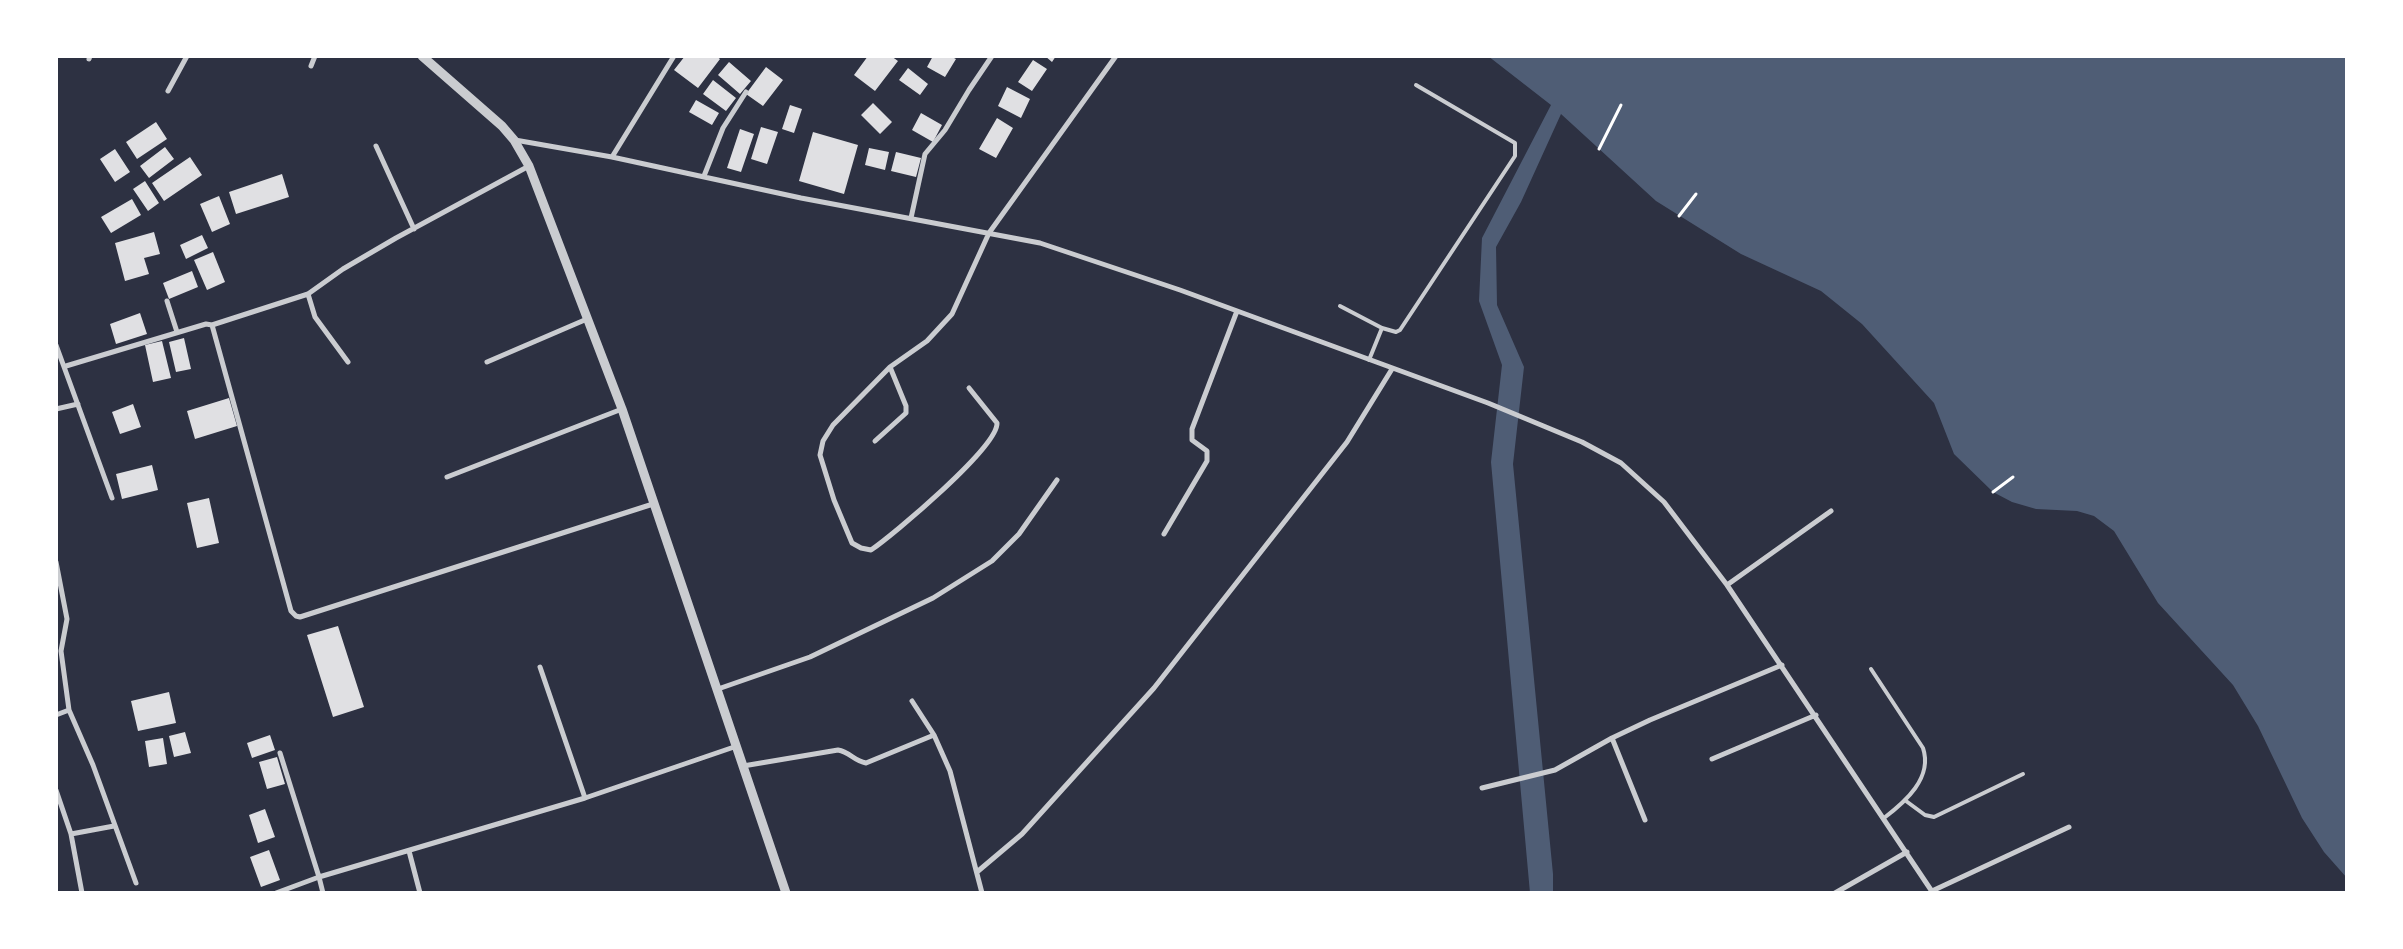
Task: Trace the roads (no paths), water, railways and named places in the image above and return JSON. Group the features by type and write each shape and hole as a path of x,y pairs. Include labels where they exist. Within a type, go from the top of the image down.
{"street":[{"path":"168,91 187,56"},
{"path":"311,66 315,56"},
{"path":"422,56 502,126 514,140 529,166 622,409 786,893"},
{"path":"612,157 674,56"},
{"path":"911,218 925,154 945,130 992,56"},
{"path":"969,388 997,423 994,434 952,483 900,528 871,550 861,548 852,543 834,500 820,455 823,441 833,425 890,367 927,341 952,314 989,233 1114,57"},
{"path":"704,176 723,128 746,92"},
{"path":"514,140 612,157 801,198 1040,243 1488,403 1582,442 1621,463 1664,502 1727,585 1782,665 1932,892 2069,827"},
{"path":"376,146 414,229"},
{"path":"66,366 206,324 212,325 308,294 343,269 529,166"},
{"path":"308,294 315,317 348,362"},
{"path":"167,302 178,332"},
{"path":"1164,534 1207,461 1207,451 1192,440 1192,429 1237,312"},
{"path":"487,362 588,319"},
{"path":"212,325 291,611 296,616 310,614 653,504"},
{"path":"56,345 66,366 112,498"},
{"path":"875,441 906,412 906,406 890,367"},
{"path":"977,872 1022,834 1154,688 1347,442 1392,369"},
{"path":"56,409 78,404"},
{"path":"447,477 622,409"},
{"path":"718,689 810,657 933,598 992,561 1019,534 1057,480"},
{"path":"1727,585 1831,511"},
{"path":"56,562 67,620 59,651 69,710 93,765 136,883"},
{"path":"1482,788 1556,770 1612,738 1782,665"},
{"path":"540,668 584,798"},
{"path":"912,701 934,735 950,771 982,893"},
{"path":"56,716 69,710"},
{"path":"1712,759 1816,715"},
{"path":"743,766 838,750 846,751 857,762 866,763 934,735"},
{"path":"1612,738 1645,820"},
{"path":"276,893 319,877 584,798 737,746"},
{"path":"280,753 323,893"},
{"path":"56,790 71,834 82,893"},
{"path":"71,834 114,826"},
{"path":"409,851 420,893"},
{"path":"1835,893 1907,852"}],"lane":[{"path":"1340,306 1382,328 1396,332 1400,330 1515,156 1515,143 1416,85"},
{"path":"1369,360 1372,348 1382,328"},
{"path":"1871,669 1923,748 1926,758 1918,784 1906,801 1884,818"},
{"path":"1906,801 1925,816 1934,817 2023,774"}],"water":[{"path":"1488,56 2347,56 2347,878 2324,852 2302,818 2258,726 2233,685 2158,603 2114,531 2094,516 2077,511 2036,509 2012,502 1993,492 1954,454 1934,403 1862,324 1821,291 1741,254 1656,201 1561,114 1521,202 1496,247 1497,305 1524,367 1513,464 1553,874 1553,893 1530,893 1491,462 1502,365 1479,301 1482,238 1551,105"}]}
